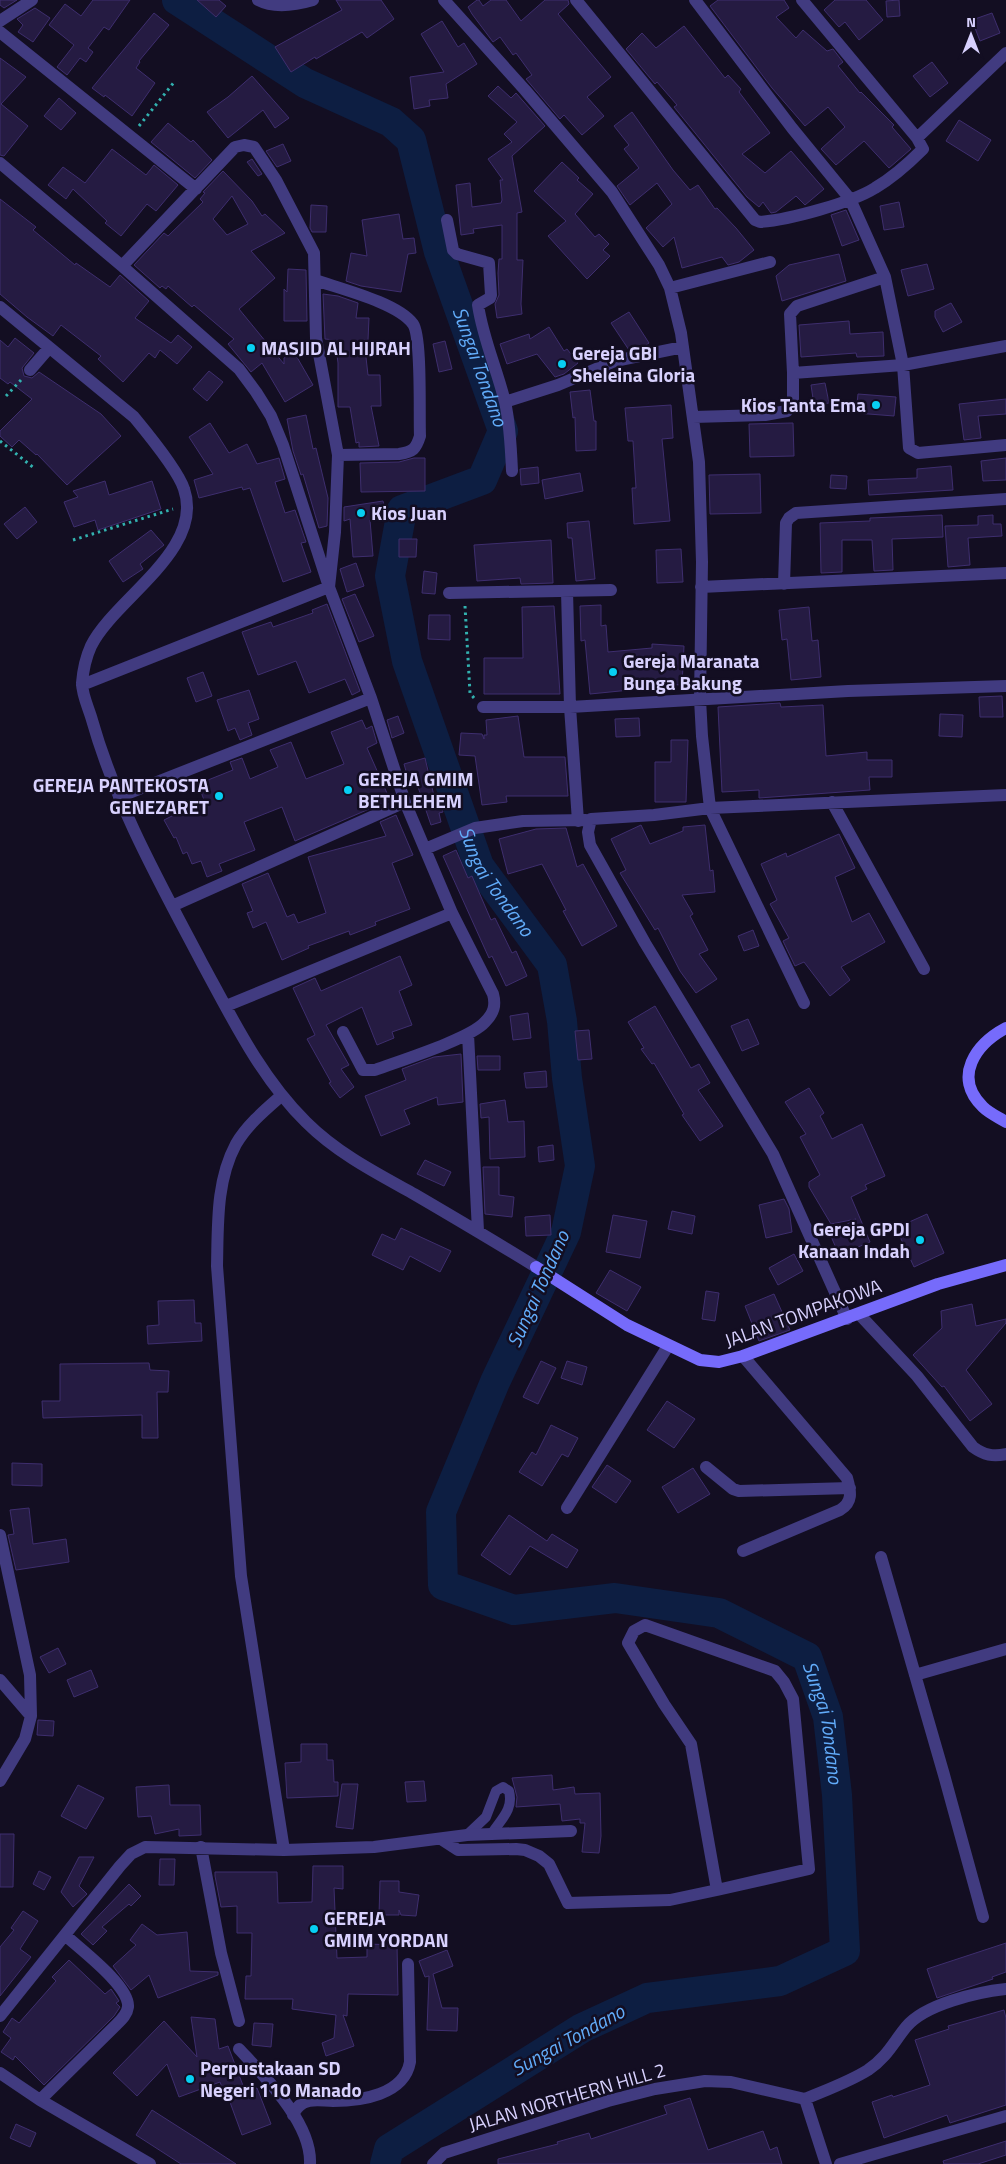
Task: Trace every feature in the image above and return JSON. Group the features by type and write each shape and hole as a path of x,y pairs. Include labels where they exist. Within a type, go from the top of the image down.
{"street":[{"path":"0,21 32,0"},
{"path":"258,0 266,4 278,5 301,4 314,0"},
{"path":"444,0 525,90 612,192 659,265 670,288 683,347 698,462 701,587 700,699 710,808 804,1003"},
{"path":"576,0 755,220 760,222 772,221 850,199 875,188 922,150 923,147 802,0"},
{"path":"695,0 792,128 850,199 885,277 903,365 909,448 918,453 1006,445"},
{"path":"0,32 196,189"},
{"path":"917,138 1006,53"},
{"path":"122,266 235,147 244,145 254,147 276,180 314,253 318,358 338,455 335,532 329,587"},
{"path":"0,163 222,352 256,392 271,416 283,445 329,587 371,698 405,802 452,913 494,994 495,1003 494,1009 484,1024 468,1034 375,1070 367,1071 359,1066 344,1032"},
{"path":"447,220 453,250 457,254 489,263 492,295 478,305 484,336 505,402 512,448 512,471"},
{"path":"670,288 770,262"},
{"path":"693,417 766,415 788,411 793,404 790,314 795,307 885,277"},
{"path":"315,280 372,299 390,308 412,324 418,340 420,436 417,446 408,453 338,455"},
{"path":"0,307 134,418 152,440 184,489 186,505 183,531 172,552 103,629 91,646 82,685 100,748 119,796 172,906 226,1006 281,1096 307,1123 340,1152 478,1231"},
{"path":"793,373 903,365 1006,346"},
{"path":"505,402 558,385 615,361 683,347"},
{"path":"30,370 49,348"},
{"path":"784,584 786,523 794,514 1006,499"},
{"path":"701,587 1006,573"},
{"path":"82,685 329,587"},
{"path":"449,593 611,590"},
{"path":"567,591 570,707 590,845 644,943 773,1154 846,1319"},
{"path":"483,707 570,707 848,691 1006,686"},
{"path":"119,796 371,698"},
{"path":"425,849 442,840 475,828 523,821 585,820 654,815 710,808 1006,795"},
{"path":"172,906 405,802"},
{"path":"832,802 924,969"},
{"path":"226,1006 452,913"},
{"path":"1006,1028 996,1034 977,1052 968,1070 971,1090 978,1102 989,1112 1006,1122"},
{"path":"468,1034 478,1231"},
{"path":"281,1096 259,1116 237,1143 224,1174 218,1217 217,1266 241,1576 284,1850"},
{"name":"JALAN TOMPAKOWA","path":"478,1231 627,1325 668,1346 700,1360 711,1362 727,1361 743,1356 951,1280 1006,1265"},
{"path":"859,1314 917,1376 973,1447 981,1453 989,1455 1006,1454"},
{"path":"567,1508 668,1346"},
{"path":"743,1356 847,1478 850,1488 850,1499 847,1506 743,1551"},
{"path":"706,1467 733,1489 739,1491 850,1488"},
{"path":"0,1535 30,1675 31,1716 25,1739 0,1781"},
{"path":"881,1558 983,1918"},
{"path":"441,1839 458,1850 516,1849 525,1850 539,1856 549,1864 568,1903 670,1900 717,1890 809,1869 792,1699 784,1682 774,1672 645,1625 634,1631 628,1643 664,1704 691,1744 717,1890"},
{"path":"915,1675 1006,1649"},
{"path":"0,1680 31,1716"},
{"path":"0,2016 131,1854 145,1847 284,1850 374,1847 467,1835 571,1830"},
{"path":"201,1847 220,1953 239,2022"},
{"path":"40,2100 115,2026 125,2015 128,2006 126,1996 118,1984 65,1935"},
{"path":"293,2115 301,2104 313,2100 360,2099 378,2095 403,2079 409,2071 410,2062 408,1964"},
{"path":"826,2164 806,2099 868,2070 889,2052 907,2026 926,2012 960,1999 1006,1989"},
{"path":"239,2049 269,2081 293,2115 305,2137 310,2164"},
{"path":"0,2073 40,2100 150,2164"},
{"name":"JALAN NORTHERN HILL 2","path":"433,2164 444,2153 608,2101 655,2089 718,2080 806,2099"},
{"path":"840,2164 1006,2116"}],"lane":[{"path":"467,1835 486,1817 496,1791 503,1787 509,1791 511,1797 510,1808 491,1835"}],"path":[{"path":"130,136 175,81"},
{"path":"6,396 30,370"},
{"path":"0,441 34,468"},
{"path":"73,540 186,505"},
{"path":"464,593 470,692 483,707"}],"building":[{"path":"0,0 17,0 4,8 0,5"},
{"path":"93,0 130,0 109,30 104,27 88,48 93,52 86,62 80,58 67,75 57,67 74,45 49,25 65,4 81,16"},
{"path":"197,0 219,0 226,6 216,17"},
{"path":"336,0 381,0 394,19 367,38 362,32 291,72 275,47 342,10"},
{"path":"477,0 483,6 491,0 506,0 521,21 545,0 568,0 569,4 558,14 611,77 587,97 604,116 582,135 564,115 560,119 526,79 532,75 516,53 513,55 500,37 493,42 472,14 468,7"},
{"path":"718,0 784,0 789,8 776,17 796,38 803,30 827,51 833,49 843,62 838,66 860,93 894,125 892,127 911,149 889,168 864,141 836,165 821,149 845,127 828,107 805,126 772,88 710,6"},
{"path":"835,0 866,0 883,20 859,40 845,22 839,27 824,10"},
{"path":"899,0 900,16 887,17 886,1"},
{"path":"35,8 50,18 33,42 18,32 23,25 17,19"},
{"path":"154,13 169,25 139,61 136,68 155,83 132,116 105,95 104,97 92,88"},
{"path":"992,13 1000,33 980,41 972,20"},
{"path":"442,21 458,47 464,43 477,64 446,84 448,98 429,100 430,106 414,109 410,77 444,72 421,34"},
{"path":"684,26 725,78 728,75 741,89 739,92 770,133 742,154 765,173 791,151 824,189 805,205 796,196 776,212 771,213 763,202 759,207 747,197 674,107 677,105 657,82 655,84 626,49 642,33 656,48"},
{"path":"0,58 26,77 1,104 28,126 4,156 0,155"},
{"path":"932,62 948,83 930,97 913,76"},
{"path":"252,76 289,118 275,128 263,110 228,138 207,112"},
{"path":"498,86 511,98 516,93 545,126 512,156 522,212 517,213 517,260 523,260 522,314 497,318 495,304 499,295 498,273 499,259 502,259 502,225 473,229 474,233 461,235 456,185 470,183 472,207 501,203 500,180 503,180 488,159 512,142 504,134 517,122 488,96"},
{"path":"59,98 76,113 61,130 44,116"},
{"path":"632,112 673,170 690,190 698,185 715,209 717,208 754,250 739,262 728,265 722,257 682,268 674,237 663,247 646,228 672,204 657,183 630,205 617,186 639,168 624,149 629,145 614,126"},
{"path":"959,120 991,140 978,161 946,141"},
{"path":"168,123 191,142 193,140 212,160 195,178 151,142"},
{"path":"283,144 291,161 277,167 266,151"},
{"path":"112,149 146,175 154,165 178,185 156,211 147,204 121,236 105,223 107,221 73,189 66,199 48,185 63,167 85,183"},
{"path":"252,159 262,174 258,176 247,162"},
{"path":"562,162 579,178 577,180 593,194 575,214 595,237 599,234 609,244 603,250 610,256 587,279 548,236 566,221 534,191"},
{"path":"223,171 252,201 262,216 265,214 285,233 251,251 275,278 239,309 284,364 284,358 294,352 313,385 285,402 262,363 251,372 228,344 234,339 194,305 192,307 168,286 166,289 162,286 160,288 134,265 164,233 168,236 203,202 200,199 205,193 203,192","holes":["232,196 248,224 227,235 213,219"]},
{"path":"0,199 36,227 33,230 75,265 76,263 110,287 120,275 149,301 135,318 171,343 178,335 192,347 177,364 160,350 155,358 149,353 123,382 98,359 101,356 61,325 53,336 27,317 0,294"},
{"path":"899,202 904,227 884,230 880,206"},
{"path":"311,205 327,206 326,232 312,232 310,228"},
{"path":"846,210 859,240 842,246 831,215"},
{"path":"399,214 403,239 414,238 416,253 408,254 401,292 361,286 346,281 351,253 367,256 362,220"},
{"path":"839,254 846,281 782,301 776,276 789,265"},
{"path":"927,264 934,289 908,296 901,270"},
{"path":"288,269 306,270 307,321 284,321 284,289 287,292"},
{"path":"323,294 338,296 358,303 356,318 369,318 368,340 364,340 368,375 380,375 381,406 371,406 379,446 359,447 359,442 356,443 350,407 338,407 338,363 335,340 325,339"},
{"path":"951,303 962,322 943,332 935,317 935,311"},
{"path":"629,312 649,343 643,347 629,350 611,323"},
{"path":"849,321 850,334 883,332 884,356 857,357 856,353 801,357 799,325"},
{"path":"549,327 564,351 567,349 578,363 564,374 555,377 537,354 507,364 500,344 529,334 530,339"},
{"path":"15,338 34,353 22,368 24,376 32,378 39,372 101,414 121,436 67,485 37,454 19,440 12,447 0,436 0,431 32,399 10,382 8,384 0,378 0,340 8,347"},
{"path":"445,341 452,369 439,372 433,344"},
{"path":"209,371 223,382 207,401 193,389"},
{"path":"825,383 829,403 814,405 811,385"},
{"path":"590,390 594,421 596,421 596,450 576,451 575,417 573,418 570,392"},
{"name":"Kios Tanta Ema","path":"858,394 896,397 894,416 856,413"},
{"path":"1006,399 1006,414 978,416 981,438 964,440 959,404"},
{"path":"671,405 673,438 662,439 670,521 634,524 632,488 636,488 633,441 628,441 625,408"},
{"path":"306,415 313,449 316,448 328,498 327,526 319,528 303,474 301,475 293,451 287,419"},
{"path":"210,423 229,453 247,444 257,464 279,458 285,479 275,482 285,513 295,510 306,542 301,543 311,572 283,582 250,488 243,490 242,487 199,498 194,480 213,474 189,437"},
{"path":"793,423 794,456 750,457 749,424"},
{"path":"414,458 425,458 425,491 361,492 360,463 399,462"},
{"path":"1006,458 1006,480 983,481 981,461"},
{"path":"951,466 953,490 869,495 868,480 917,478 917,469"},
{"path":"538,467 539,483 521,485 520,469"},
{"path":"580,473 583,491 545,499 542,480"},
{"path":"760,474 761,513 710,514 709,475"},
{"path":"831,475 847,476 846,489 830,488"},
{"path":"105,481 109,495 152,481 161,509 98,530 95,520 74,527 64,502 78,497 73,491"},
{"path":"383,501 385,509 373,513 374,520 370,520 373,556 353,557 350,519 344,521 344,507"},
{"path":"25,507 37,522 17,539 4,524"},
{"path":"942,515 943,537 892,539 893,570 874,571 872,540 842,540 842,572 821,573 820,523 870,521 870,518"},
{"path":"993,515 993,524 1001,524 1002,536 968,538 970,565 948,567 945,526 978,525 978,516"},
{"path":"589,521 595,579 576,581 572,538 568,538 567,523"},
{"path":"151,530 164,545 140,564 143,569 123,582 109,561"},
{"path":"399,539 417,539 416,557 399,557"},
{"path":"551,540 553,583 521,584 520,578 477,581 474,545"},
{"path":"681,549 683,582 657,583 656,550"},
{"path":"356,563 364,586 347,592 340,569"},
{"path":"424,571 437,573 435,594 422,593"},
{"path":"355,594 374,636 359,642 342,599"},
{"path":"327,604 360,691 352,695 345,679 309,693 296,661 258,675 242,632 271,622 273,627 313,613 312,610"},
{"path":"601,605 601,626 606,625 608,652 652,648 652,644 684,646 682,685 639,683 640,689 590,694 585,640 581,641 580,606"},
{"path":"554,606 560,694 484,694 484,658 523,658 522,607"},
{"path":"809,607 812,641 818,640 821,677 791,680 787,639 782,640 779,610"},
{"path":"429,615 450,615 450,640 428,639"},
{"path":"203,672 212,696 196,702 187,678"},
{"path":"249,690 259,719 248,723 252,735 240,740 235,728 228,731 217,700"},
{"path":"1002,696 1003,717 980,717 979,697"},
{"path":"780,703 781,707 823,705 826,756 867,752 867,760 892,760 892,777 869,777 870,790 759,798 759,790 722,792 718,707"},
{"path":"940,714 963,715 962,737 939,736"},
{"path":"398,716 404,733 392,738 387,720"},
{"path":"518,716 524,757 565,757 568,796 506,796 507,802 482,805 475,756 459,755 461,733 482,734 484,739 484,735 487,735 486,720"},
{"path":"639,718 640,736 616,737 615,719"},
{"path":"362,720 366,729 372,726 377,743 367,748 390,800 295,841 282,807 244,822 255,850 219,864 222,871 207,877 201,861 192,864 187,852 183,854 176,837 174,838 164,820 204,800 198,784 233,770 230,762 242,758 250,779 278,767 270,750 291,742 306,779 344,764 331,732"},
{"path":"671,740 688,740 686,802 655,802 655,762 671,762"},
{"path":"425,758 435,800 438,799 443,812 439,813 441,822 431,825 417,784 410,785 404,764"},
{"path":"396,815 413,855 392,863 410,909 375,922 376,925 350,935 349,931 308,946 309,948 282,960 266,922 253,928 247,913 253,911 242,884 268,873 287,917 294,914 298,923 326,913 308,857 386,836 380,822"},
{"path":"641,825 650,844 683,831 683,827 705,825 710,871 713,870 715,892 682,895 693,914 690,916 708,950 699,954 717,979 696,993 680,971 658,928 655,930 620,873 626,870 611,839"},
{"path":"566,828 577,867 583,864 617,926 582,946 563,911 566,910 542,864 508,874 499,839 536,829"},
{"path":"839,834 855,868 835,877 852,922 869,913 885,942 841,967 850,980 830,996 804,962 795,966 783,941 789,938 770,904 777,900 761,864 786,853 787,857"},
{"path":"456,850 468,878 472,876 491,920 495,918 512,953 516,951 527,976 506,986 492,956 489,958 443,856"},
{"path":"753,930 759,946 744,951 738,936"},
{"path":"400,956 412,985 399,991 412,1025 392,1032 394,1038 377,1045 362,1007 326,1025 349,1065 341,1069 354,1087 340,1098 329,1083 331,1082 307,1039 315,1035 293,988 315,978 321,991"},
{"path":"655,1006 691,1068 699,1064 710,1083 698,1090 723,1126 700,1141 682,1115 684,1114 654,1063 652,1064 641,1049 644,1048 628,1022"},
{"path":"528,1013 531,1038 513,1040 510,1016"},
{"path":"748,1019 759,1044 742,1051 731,1026"},
{"path":"589,1030 592,1059 578,1060 575,1031"},
{"path":"461,1054 463,1102 438,1105 437,1097 404,1110 410,1124 381,1136 365,1096 406,1080 402,1069 434,1057"},
{"path":"477,1056 500,1056 500,1070 478,1070"},
{"path":"546,1071 547,1087 526,1088 524,1073"},
{"path":"809,1088 824,1113 820,1116 832,1139 862,1124 885,1176 865,1185 867,1189 851,1197 870,1242 839,1255 830,1234 856,1219 831,1224 809,1187 809,1182 820,1175 800,1137 806,1134 785,1102"},
{"path":"505,1100 508,1122 524,1121 525,1157 490,1159 489,1117 481,1118 480,1104"},
{"path":"553,1145 554,1160 539,1162 538,1147"},
{"path":"425,1160 451,1172 444,1186 417,1174"},
{"path":"483,1167 499,1167 499,1195 514,1197 512,1217 485,1214"},
{"path":"784,1199 789,1209 792,1232 766,1238 759,1205"},
{"path":"672,1211 695,1216 692,1234 668,1229"},
{"name":"Gereja GPDI Kanaan Indah","path":"927,1214 944,1253 914,1267 896,1228"},
{"path":"550,1215 551,1235 526,1236 525,1217"},
{"path":"613,1215 647,1221 640,1258 606,1252"},
{"path":"401,1228 451,1251 440,1272 410,1256 403,1270 372,1255 382,1234 395,1240"},
{"path":"794,1254 803,1271 778,1285 769,1268"},
{"path":"610,1270 641,1287 627,1311 596,1293"},
{"path":"706,1291 719,1293 715,1321 702,1319"},
{"path":"774,1294 790,1330 759,1341 745,1306"},
{"path":"194,1300 195,1323 201,1323 202,1341 148,1344 147,1326 159,1325 158,1301"},
{"path":"972,1304 976,1326 1006,1319 1006,1323 966,1370 992,1404 970,1421 944,1386 942,1387 913,1355 942,1328 941,1311"},
{"path":"541,1361 556,1368 538,1404 523,1397"},
{"path":"567,1361 587,1367 582,1385 561,1378"},
{"path":"149,1363 150,1370 169,1371 168,1392 157,1392 158,1438 142,1438 142,1415 43,1418 42,1401 60,1401 60,1364"},
{"path":"667,1401 695,1419 674,1448 647,1430"},
{"path":"551,1425 578,1438 568,1457 562,1454 542,1486 519,1472 532,1452 536,1455"},
{"path":"12,1463 42,1464 42,1486 12,1485"},
{"path":"607,1465 631,1481 616,1503 592,1487"},
{"path":"693,1468 710,1494 678,1513 662,1487"},
{"path":"29,1508 33,1544 66,1539 69,1562 16,1570 8,1535 14,1534 10,1510"},
{"path":"509,1515 547,1541 552,1534 578,1550 567,1568 530,1546 510,1575 481,1555"},
{"path":"58,1648 66,1664 49,1673 40,1657"},
{"path":"91,1670 98,1687 74,1697 67,1680"},
{"path":"38,1720 54,1721 53,1736 37,1735"},
{"path":"301,1744 327,1744 327,1760 333,1760 334,1782 338,1782 338,1796 287,1798 285,1763 301,1762"},
{"path":"552,1775 553,1790 574,1787 575,1794 600,1793 601,1836 599,1853 582,1852 585,1823 580,1823 580,1819 562,1821 560,1804 516,1807 517,1797 512,1778"},
{"path":"424,1781 426,1801 407,1802 405,1782"},
{"path":"342,1784 358,1784 353,1829 336,1827"},
{"path":"78,1785 104,1798 86,1829 61,1816"},
{"path":"169,1785 170,1805 200,1805 201,1835 179,1836 179,1829 155,1834 151,1816 138,1817 136,1787"},
{"path":"0,1834 14,1834 13,1887 0,1887"},
{"path":"79,1857 94,1857 79,1886 87,1894 73,1907 61,1892"},
{"path":"160,1859 175,1859 174,1885 159,1885"},
{"path":"313,1866 343,1866 343,1889 334,1888 337,1958 367,1957 367,1944 397,1945 398,1995 348,1994 347,2016 343,2015 354,2046 326,2056 322,2043 334,2038 336,2015 292,2009 293,1999 245,1999 246,1976 251,1976 252,1933 237,1933 237,1906 221,1907 215,1876 215,1872 277,1872 278,1903 312,1902"},
{"path":"39,1871 51,1877 44,1890 33,1884"},
{"path":"380,1881 399,1881 399,1892 419,1895 416,1916 401,1915 399,1910 399,1915 379,1915"},
{"path":"129,1884 141,1896 131,1906 129,1904 102,1927 107,1931 93,1945 81,1934"},
{"path":"23,1911 38,1921 20,1949 31,1957 0,1996 0,1947 14,1930 11,1928"},
{"path":"142,1924 157,1935 187,1932 190,1971 218,1972 218,1975 158,1998 149,1975 131,1990 113,1966 136,1945 130,1940"},
{"path":"1006,1943 1006,1972 992,1977 993,1979 937,1998 927,1969"},
{"path":"447,1950 453,1966 433,1974 442,2008 458,2008 457,2031 427,2030 429,1976 425,1977 419,1961"},
{"path":"69,1960 105,1994 111,1989 119,2001 116,2003 120,2007 114,2016 44,2085 15,2056 13,2060 1,2052 11,2038 3,2032 12,2018 19,2023 56,1981 52,1977"},
{"path":"1004,2010 1006,2018 1006,2105 950,2123 947,2115 884,2138 872,2102 930,2085 915,2040 949,2029 948,2026"},
{"path":"191,2017 215,2019 219,2049 228,2046 247,2096 247,2092 257,2088 271,2124 242,2135 227,2094 225,2095 220,2082 179,2097 167,2064 137,2096 113,2073 164,2021 197,2057"},
{"path":"254,2023 273,2024 271,2047 252,2045"},
{"path":"690,2098 708,2150 763,2131 770,2150 777,2147 782,2164 498,2164 498,2159 558,2144 557,2142 589,2133 591,2139 667,2114 664,2106"},
{"path":"152,2110 236,2164 181,2164 136,2135"},
{"path":"16,2124 36,2133 30,2147 10,2138"},
{"path":"1006,2141 1006,2155 978,2164 944,2164 943,2161"}],"waterway":[{"name":"Sungai Tondano","path":"177,0 305,83 391,122 411,140 439,252 503,431 482,480 402,510 390,576 407,661 479,866 552,965 562,1021 567,1078 580,1166 566,1232 495,1382 441,1512 443,1585 514,1610 615,1598 719,1613 807,1657 828,1717 837,1795 845,1951 780,1981 647,1998 582,2028 389,2149 385,2164"}],"place":[{"name":"MASJID AL HIJRAH","path":"251,348"},
{"name":"Gereja GBI Sheleina Gloria","path":"562,364"},
{"name":"Kios Tanta Ema","path":"876,405"},
{"name":"Kios Juan","path":"361,513"},
{"name":"Gereja Maranata Bunga Bakung","path":"613,672"},
{"name":"GEREJA GMIM BETHLEHEM","path":"348,790"},
{"name":"GEREJA PANTEKOSTA GENEZARET","path":"219,796"},
{"name":"Gereja GPDI Kanaan Indah","path":"920,1240"},
{"name":"GEREJA GMIM YORDAN","path":"314,1929"},
{"name":"Perpustakaan SD Negeri 110 Manado","path":"190,2079"}]}
